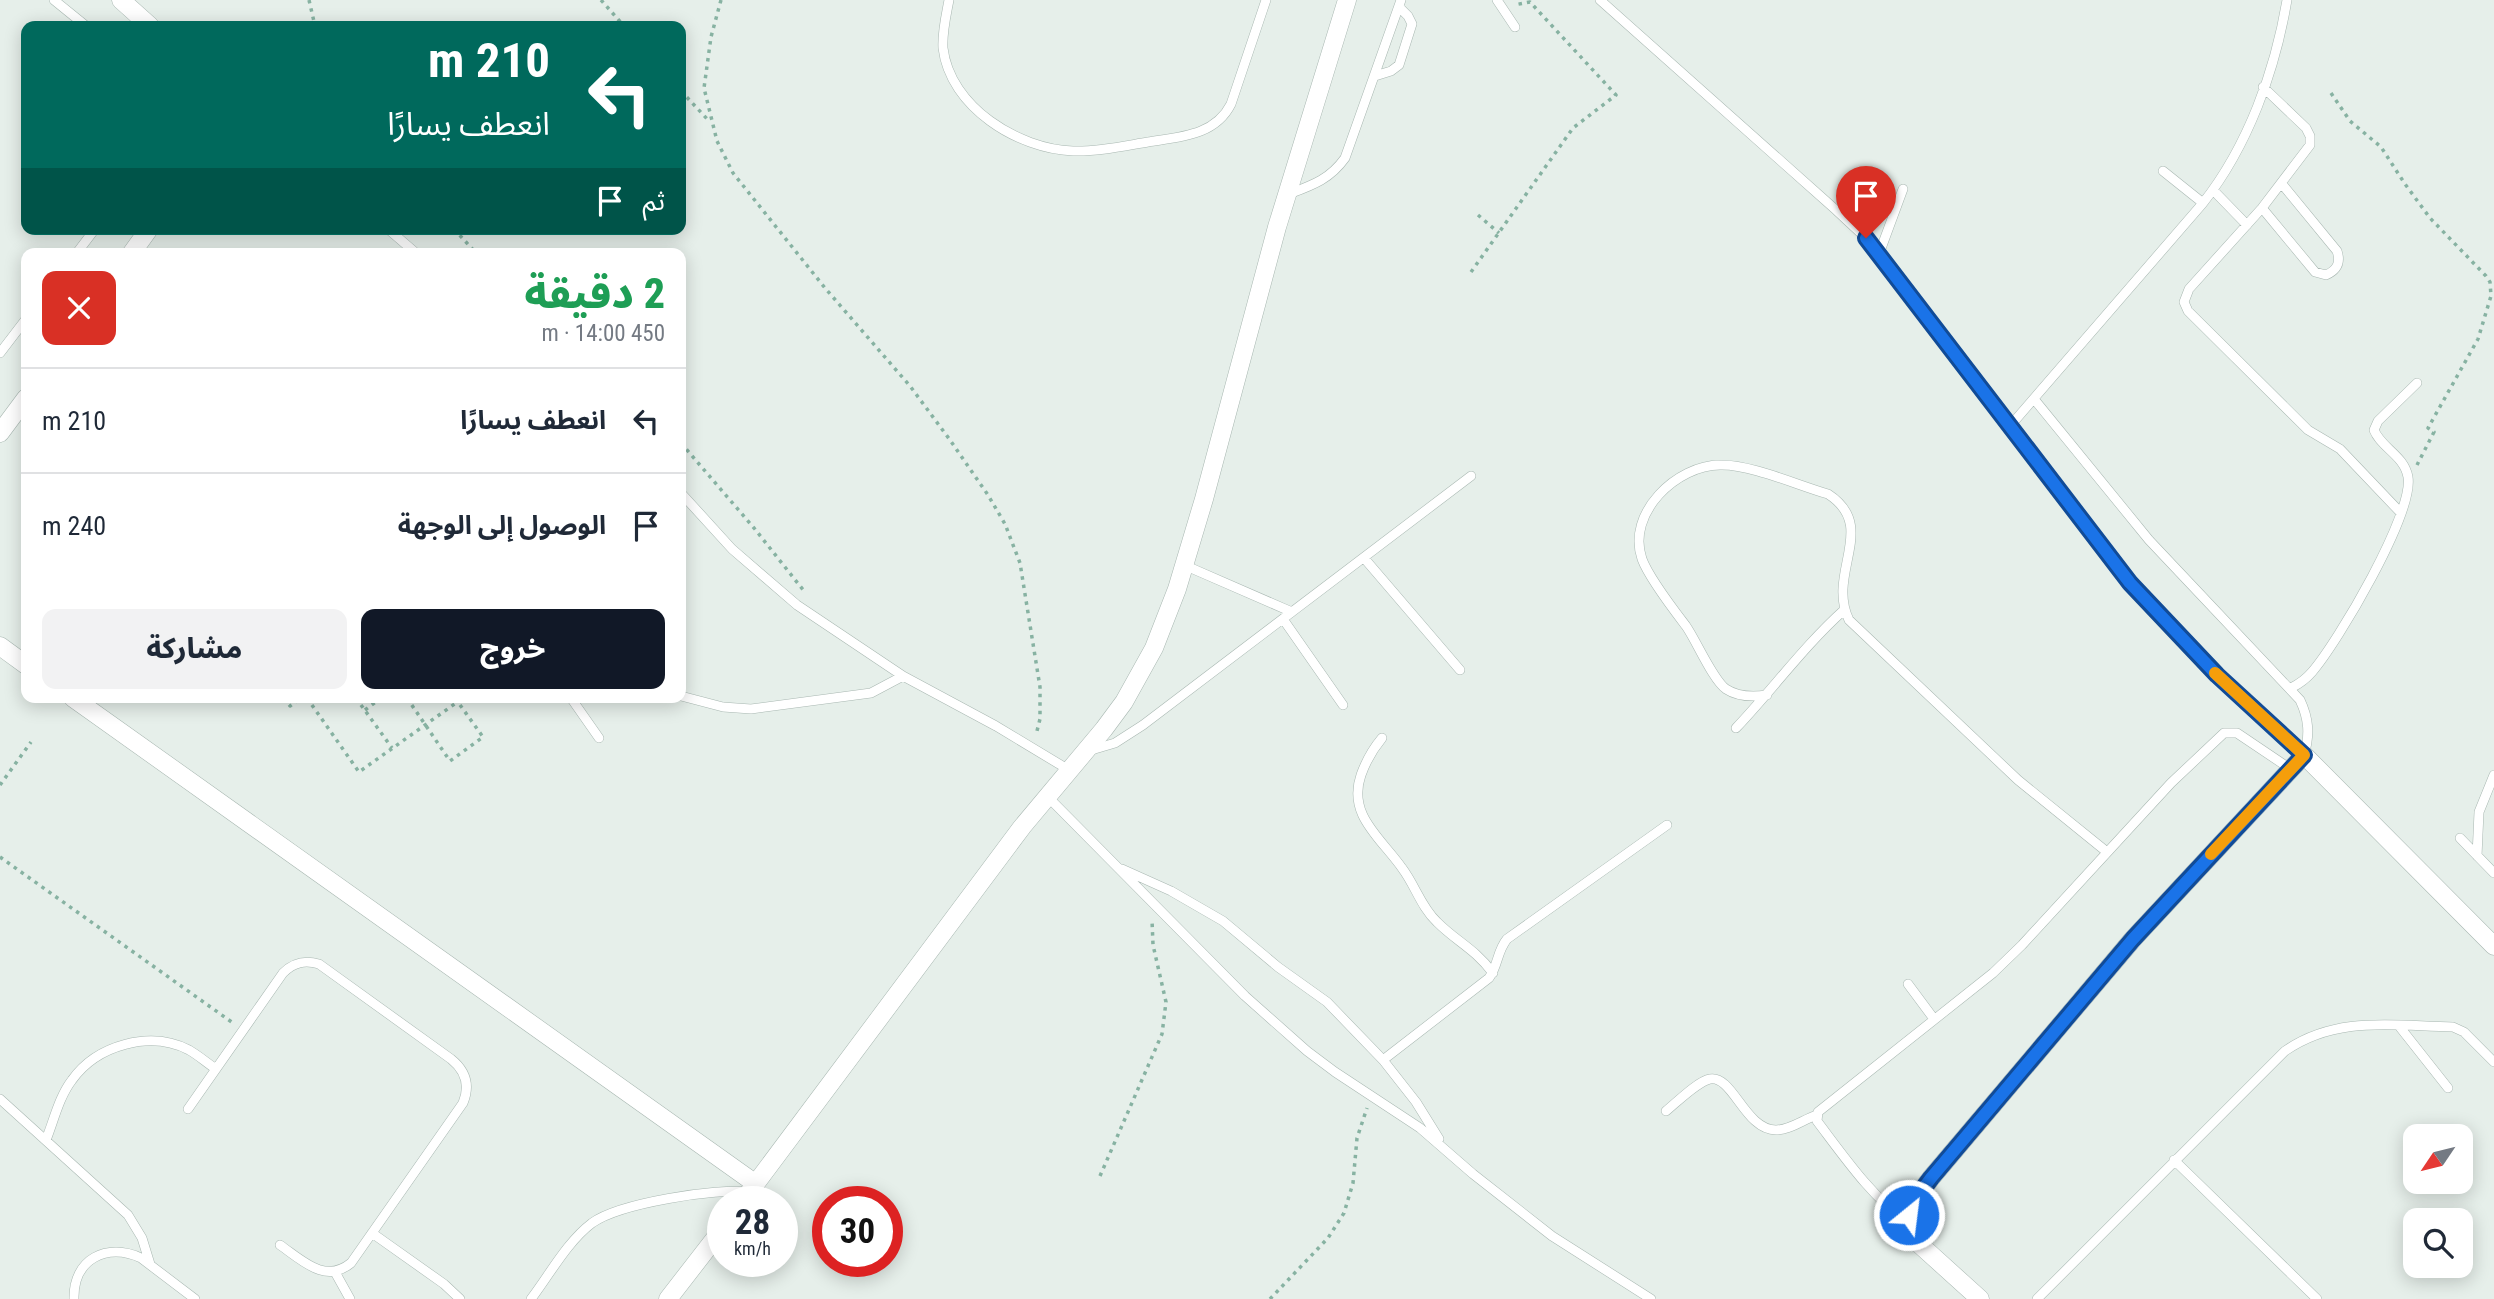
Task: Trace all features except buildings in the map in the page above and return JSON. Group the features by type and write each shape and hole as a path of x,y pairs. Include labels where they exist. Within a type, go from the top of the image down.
{"street":[{"path":"121,0 144,21"},
{"path":"754,1186 1046,796 1104,729 1140,675 1166,619 1184,565 1288,194 1347,0"},
{"path":"0,433 21,405"},
{"path":"0,646 21,661"},
{"path":"81,703 739,1186"},
{"path":"1980,1299 1917,1242 1909,1215 1916,1198 2133,939 2304,755 2494,946"},
{"path":"668,1299 707,1249"}],"lane":[{"path":"54,0 80,21"},
{"path":"949,0 943,30 943,48 947,65 964,95 975,108 1011,134 1042,146 1075,151 1167,139 1198,132 1214,125 1231,104 1266,0"},
{"path":"1600,0 1836,210 1880,254 2130,583 2217,675 2304,755 2308,741 2306,713 2291,688 2149,540 2034,398"},
{"path":"2011,425 2203,203 2230,164 2263,87 2287,0"},
{"path":"1375,76 1391,71 1402,60 1412,24 1400,4"},
{"path":"1288,194 1319,183 1345,158 1400,4"},
{"path":"1499,4 1515,27"},
{"path":"2263,87 2306,128 2310,136 2308,150 2262,208 2189,289 2184,298 2186,307 2308,430 2340,449 2400,512"},
{"path":"2163,171 2203,203"},
{"path":"2262,208 2315,272 2326,275 2336,268 2339,263 2337,251 2282,184"},
{"path":"1880,254 1903,190"},
{"path":"2213,190 2247,225"},
{"path":"395,235 410,248"},
{"path":"0,354 21,326"},
{"path":"2291,688 2313,672 2352,613 2381,558 2400,512 2408,482 2404,465 2374,430 2378,421 2417,383"},
{"path":"1767,695 1736,694 1721,685 1702,651 1642,560 1640,540 1644,520 1661,492 1684,474 1698,468 1722,464 1746,469 1828,494 1836,500 1843,507 1851,526 1852,536 1841,590 1844,610 1856,627 1976,742 2107,852"},
{"path":"1083,753 1115,743 1129,735 1471,476"},
{"path":"686,499 763,578 807,612 903,676 1069,769"},
{"path":"1363,558 1460,670"},
{"path":"1184,565 1292,612"},
{"path":"1737,728 1812,640 1844,610"},
{"path":"1283,619 1343,705"},
{"path":"686,697 723,707 751,709 871,693 903,676"},
{"path":"574,703 599,738"},
{"path":"1666,1111 1704,1082 1713,1079 1723,1082 1753,1120 1766,1129 1782,1129 1817,1115 1993,973 2171,783 2224,733 2237,733 2292,770"},
{"path":"1382,738 1369,754 1357,786 1360,813 1408,876 1430,913 1476,952 1493,973"},
{"path":"2477,856 2479,812 2494,775"},
{"path":"1046,796 1275,1024 1335,1073 1420,1128 1552,1236 1651,1299"},
{"path":"1383,1060 1493,973 1500,950 1507,939 1667,825"},
{"path":"2460,838 2494,873"},
{"path":"1116,866 1171,891 1240,933 1278,967 1327,1002 1383,1060 1416,1102 1444,1147"},
{"path":"188,1109 288,968 300,962 319,964 452,1059 463,1071 467,1087 463,1103 351,1263 335,1272 317,1271 280,1245"},
{"path":"1908,984 1934,1019"},
{"path":"2037,1299 2174,1160 2285,1051 2299,1041 2345,1026 2461,1030 2493,1058"},
{"path":"2399,1026 2448,1088"},
{"path":"46,1140 64,1092 72,1079 105,1052 132,1043 161,1042 189,1050 216,1069"},
{"path":"0,1099 128,1215 142,1238 150,1264"},
{"path":"1817,1115 1817,1121 1861,1180 1880,1200 1910,1224"},
{"path":"2174,1160 2317,1299"},
{"path":"531,1299 582,1231 602,1216 626,1208 707,1193"},
{"path":"372,1233 444,1284 460,1299"},
{"path":"74,1299 77,1278 82,1268 102,1254 112,1251 132,1254 150,1264 195,1299"},
{"path":"335,1272 350,1299"}],"path":[{"path":"309,0 314,21"},
{"path":"601,0 620,21"},
{"path":"721,0 711,37 704,88 712,123 733,173 825,288 910,386 988,495 1005,524 1020,563 1040,687 1040,719 1033,747"},
{"path":"1471,272 1573,128 1616,95 1530,2 1499,4"},
{"path":"2331,93 2350,121 2381,147 2430,218 2486,276 2492,289 2478,339 2428,428 2434,432 2408,482"},
{"path":"686,96 712,123"},
{"path":"1478,215 1499,233"},
{"path":"460,235 471,248"},
{"path":"686,449 806,593"},
{"path":"311,703 359,772 453,703"},
{"path":"360,703 392,748"},
{"path":"365,710 374,703"},
{"path":"410,703 450,761 483,737 459,703"},
{"path":"0,785 32,742"},
{"path":"0,857 243,1030"},
{"path":"1100,1176 1157,1049 1165,1018 1164,986 1153,945 1154,905"},
{"path":"1270,1299 1328,1238 1345,1213 1353,1183 1357,1138 1372,1096"}],"slow traffic":[{"path":"2211,854 2304,755 2215,673"}],"route":[{"path":"1866,238 2130,583 2217,675 2304,755 2133,939 1931,1178 1916,1198 1909,1215"}]}
